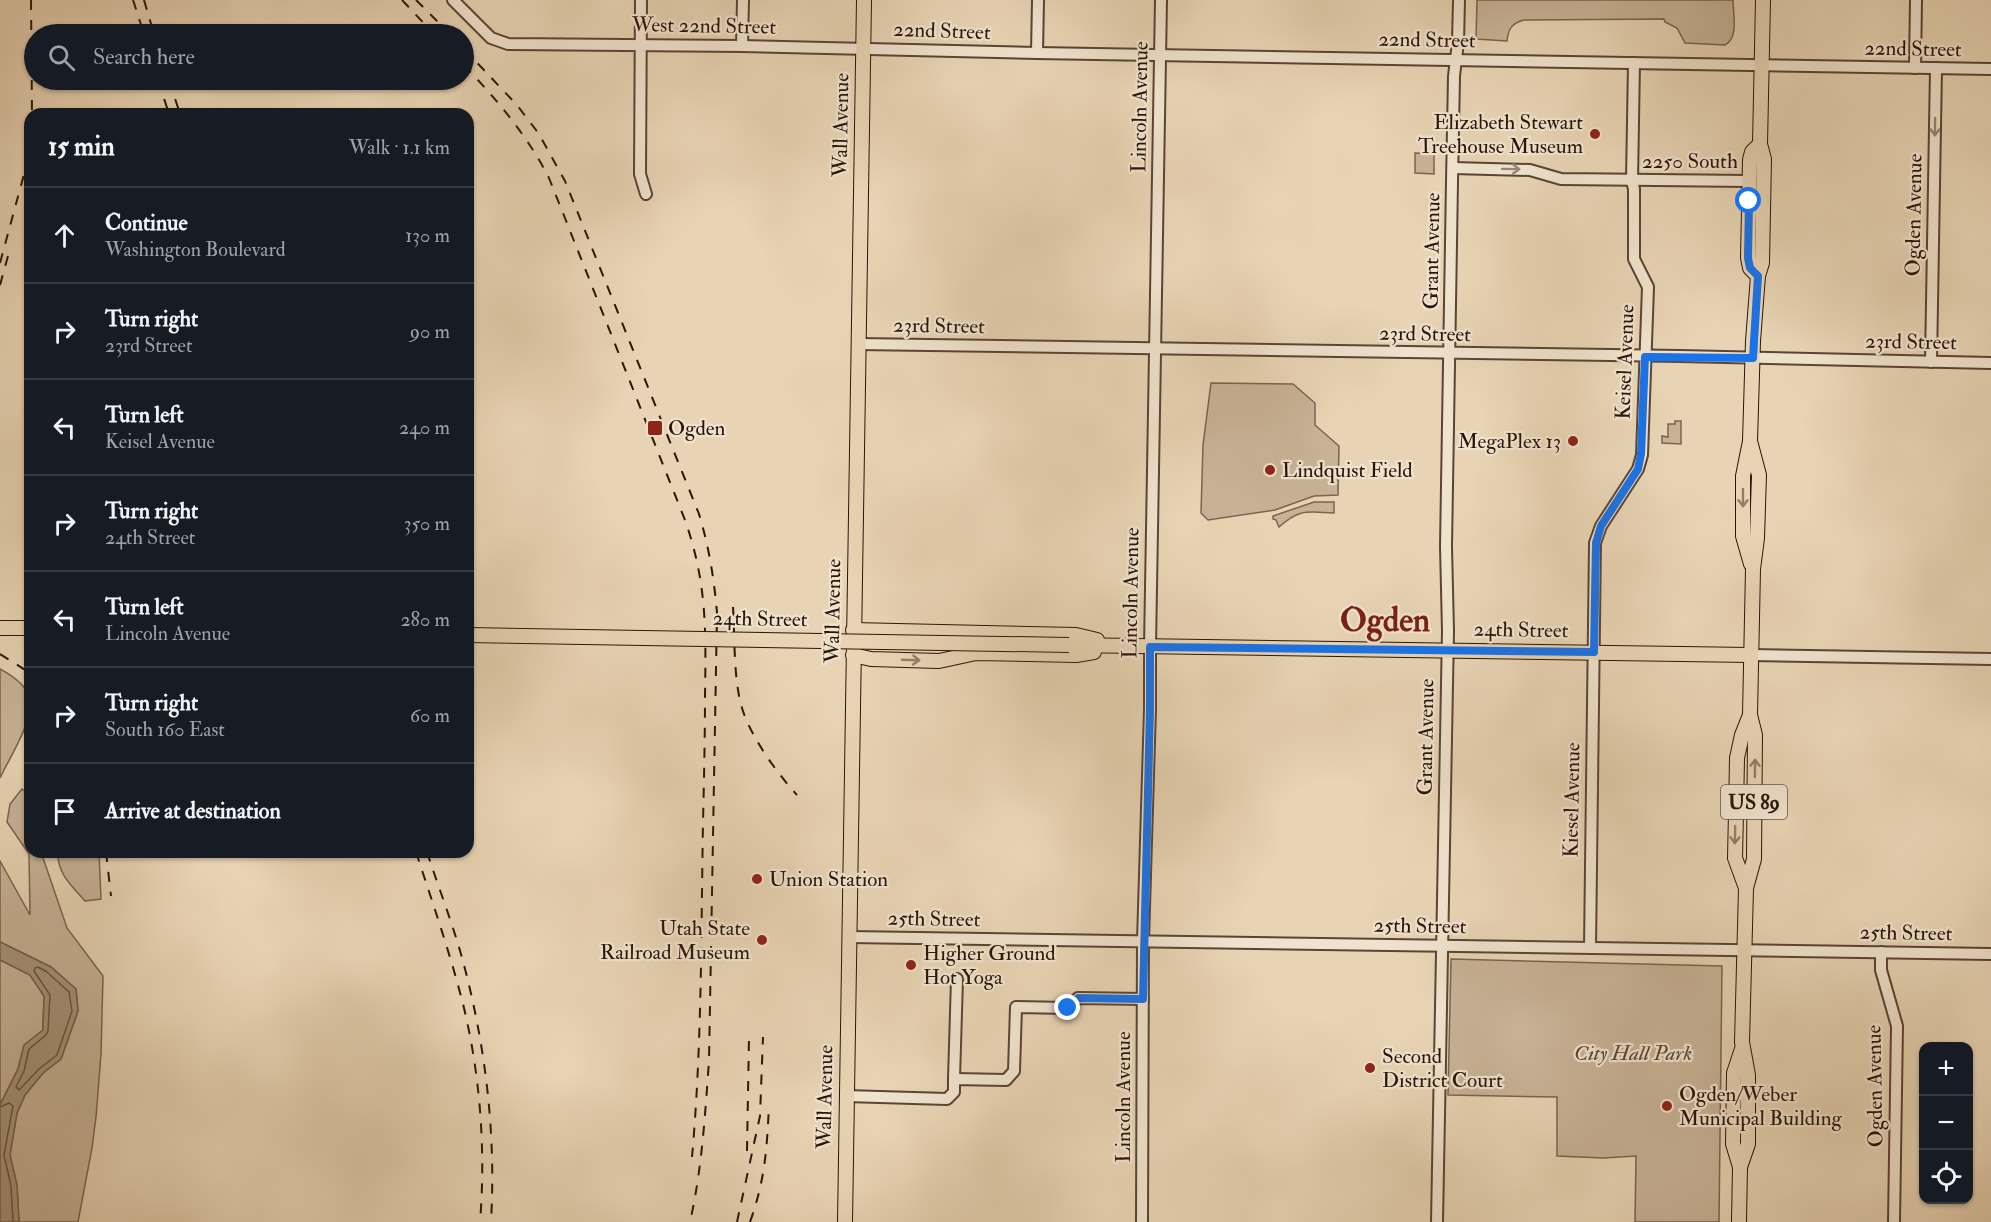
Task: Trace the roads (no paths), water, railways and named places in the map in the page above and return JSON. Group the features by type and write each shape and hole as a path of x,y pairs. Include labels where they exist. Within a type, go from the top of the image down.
{"main road":[{"name":"Wall Avenue","path":"845,1222 864,0"},
{"name":"US 89","path":"1739,1222 1740,1167 1748,1144 1748,1075 1742,1049 1743,951 1746,888 1754,859 1755,735 1750,715 1753,569 1743,536 1743,476 1750,441 1758,276 1762,263 1764,159 1760,144 1762,0"},
{"name":"US 89","path":"1758,276 1750,268 1748,258 1749,181 1751,156 1760,144"},
{"path":"0,628 24,628"},
{"name":"24th Street","path":"853,630 1076,635 1123,647"},
{"name":"24th Street","path":"474,635 1751,655"},
{"name":"24th Street","path":"853,655 872,659 939,661 976,653 1076,655 1123,647"}],"street":[{"name":"West 22nd Street","path":"453,0 491,38 508,44 863,48"},
{"path":"641,0 640,174 646,194"},
{"path":"742,46 743,0"},
{"path":"1037,53 1038,0"},
{"name":"Lincoln Avenue","path":"1142,1222 1143,941 1150,709 1161,0"},
{"name":"Grant Avenue","path":"1437,1222 1447,650 1446,547 1453,168 1459,0"},
{"path":"1915,68 1916,0"},
{"name":"22nd Street","path":"863,48 1991,69"},
{"name":"Keisel Avenue","path":"1594,652 1596,543 1601,526 1638,469 1641,454 1648,287 1634,259 1632,181 1634,63"},
{"name":"Ogden Avenue","path":"1931,362 1936,68"},
{"name":"2250 South","path":"1453,168 1524,169 1561,179 1749,181"},
{"name":"23rd Street","path":"858,344 1991,363"},
{"name":"Kiesel Avenue","path":"1590,948 1594,652"},
{"name":"24th Street","path":"1751,655 1991,659"},
{"name":"25th Street","path":"849,937 1991,954"},
{"name":"Ogden Avenue","path":"1881,952 1882,973 1897,1026 1894,1222"},
{"path":"846,1096 947,1099 954,1092 957,979"},
{"path":"954,1079 1006,1080 1011,1077 1014,1071 1016,1007 1068,1008 1078,998 1143,999"}],"water":[{"path":"0,942 51,967 76,989 78,1011 61,1059 43,1073 25,1095 17,1113 10,1155 17,1185 19,1222 0,1222 0,1105 18,1069 24,1045 43,1030 44,996 30,975 0,960"}],"railway":[{"path":"31,0 31,24"},
{"path":"133,0 141,24"},
{"path":"144,0 151,24"},
{"path":"402,0 425,24"},
{"path":"416,0 440,24"},
{"path":"474,60 517,105 539,134 565,181 699,514 713,575 717,613 709,1061 700,1162 690,1222"},
{"path":"474,76 511,118 549,178 685,520 698,565 705,628 705,727 699,1031 692,1157"},
{"path":"32,90 32,108"},
{"path":"161,90 167,108"},
{"path":"172,90 178,108"},
{"path":"0,263 24,172"},
{"path":"0,285 8,256"},
{"path":"733,607 736,676 744,714 767,756 797,795"},
{"path":"0,654 24,669"},
{"path":"107,858 111,896"},
{"path":"418,858 457,981 473,1054 482,1138 480,1222"},
{"path":"429,858 460,951 472,997 484,1060 492,1157 491,1222"},
{"path":"747,1151 749,1037"},
{"path":"737,1222 760,1116 763,1037"},
{"path":"750,1222 764,1164 769,1104"}],"place":[{"name":"Elizabeth Stewart Treehouse Museum","path":"1595,134"},
{"name":"Ogden","path":"655,428"},
{"name":"MegaPlex 13","path":"1573,441"},
{"name":"Lindquist Field","path":"1270,470"},
{"name":"Union Station","path":"757,879"},
{"name":"Utah State Railroad Museum","path":"762,940"},
{"name":"Higher Ground Hot Yoga","path":"911,965"},
{"name":"Second District Court","path":"1370,1068"},
{"name":"Ogden/Weber Municipal Building","path":"1667,1106"}],"district":[{"name":"Ogden","path":"1385,620"}],"park label":[{"name":"City Hall Park","path":"1633,1053"}]}
